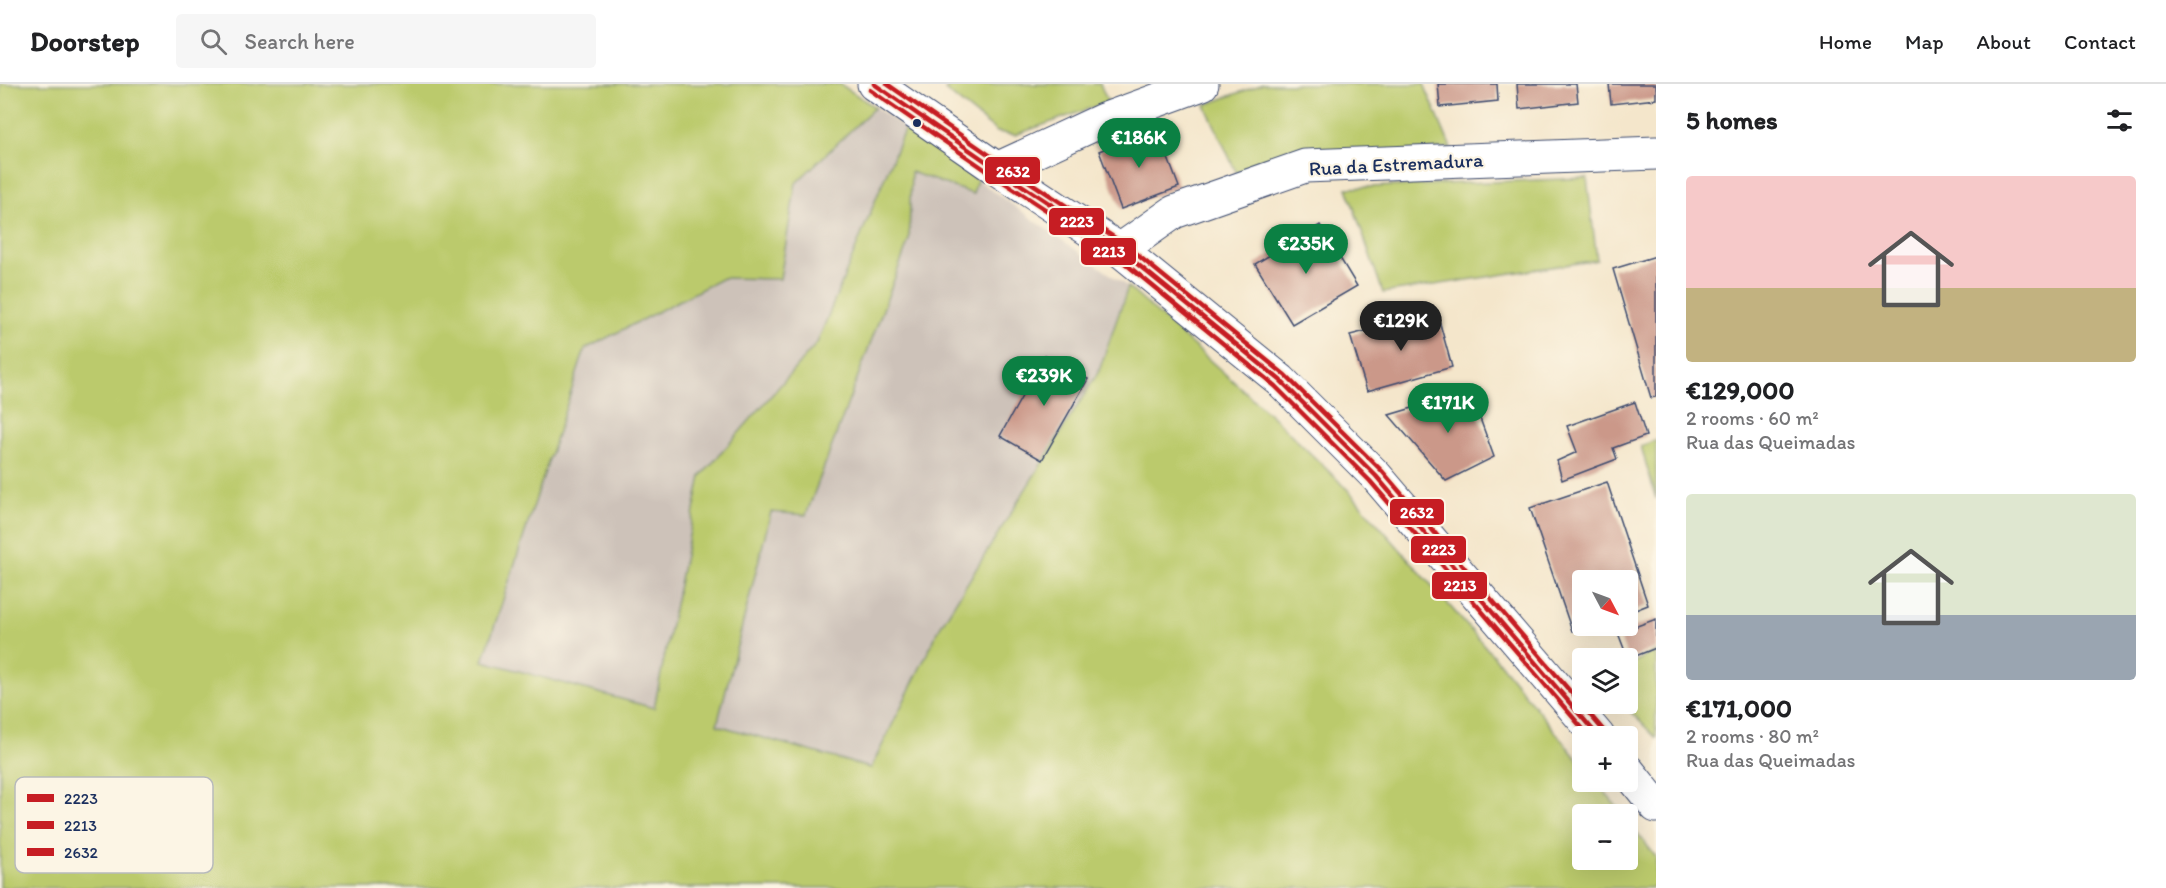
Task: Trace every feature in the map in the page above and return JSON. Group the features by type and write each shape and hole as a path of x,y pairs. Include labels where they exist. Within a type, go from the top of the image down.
{"street":[{"path":"874,84 1120,250 1280,380 1376,476 1589,726"},
{"path":"997,169 1103,120 1202,84"},
{"name":"Rua da Estremadura","path":"1120,250 1174,212 1305,166 1656,153"}],"shaded area":[{"path":"875,107 1128,287 1100,371 940,627 871,768 482,661 585,349 723,278 780,279 796,183"}],"green space":[{"path":"0,84 840,84 875,107 796,183 780,279 723,278 585,349 483,661 654,708 701,476 817,343 905,128 977,180 973,194 911,172 909,240 806,515 771,512 717,725 871,768 940,627 1099,371 1128,287 1272,416 1348,490 1498,661 1572,753 1572,792 1604,792 1615,804 1572,804 1572,870 1638,870 1638,834 1656,857 1656,888 0,888"},
{"path":"953,84 1100,84 1108,102 1015,135 997,132 945,90"},
{"path":"1263,84 1424,84 1451,148 1283,161 1236,172 1205,105"},
{"path":"1587,178 1597,260 1383,293 1347,188"},
{"path":"1656,440 1656,499 1641,446"},
{"path":"1656,651 1656,738 1633,714 1638,714 1638,660"}],"building":[{"path":"1438,84 1497,84 1498,101 1440,107"},
{"path":"1517,84 1576,84 1578,102 1519,109"},
{"path":"1609,84 1656,84 1656,99 1611,104"},
{"path":"1157,129 1179,187 1121,209 1099,151"},
{"path":"1320,225 1357,286 1292,324 1255,264"},
{"path":"1656,256 1656,397 1651,398 1613,269"},
{"path":"1437,313 1452,367 1367,391 1350,335"},
{"path":"1045,355 1088,379 1042,460 1000,436"},
{"path":"1470,391 1494,457 1446,481 1389,415"},
{"path":"1635,402 1646,436 1613,448 1617,459 1562,480 1557,461 1577,452 1567,426"},
{"path":"1607,482 1636,570 1572,570 1572,631 1530,508"},
{"path":"1638,575 1648,605 1638,609"},
{"path":"1656,619 1656,648 1638,655 1638,648 1624,648 1619,636 1638,636 1638,626"}],"transit line":[{"name":"2223","path":"874,84 1120,250 1280,380 1376,476 1589,726"},
{"name":"2632","path":"887,84 1124,244 1285,375 1382,471 1600,726"},
{"name":"2213","path":"870,90 1116,256 1275,386 1370,481 1580,726"}]}
